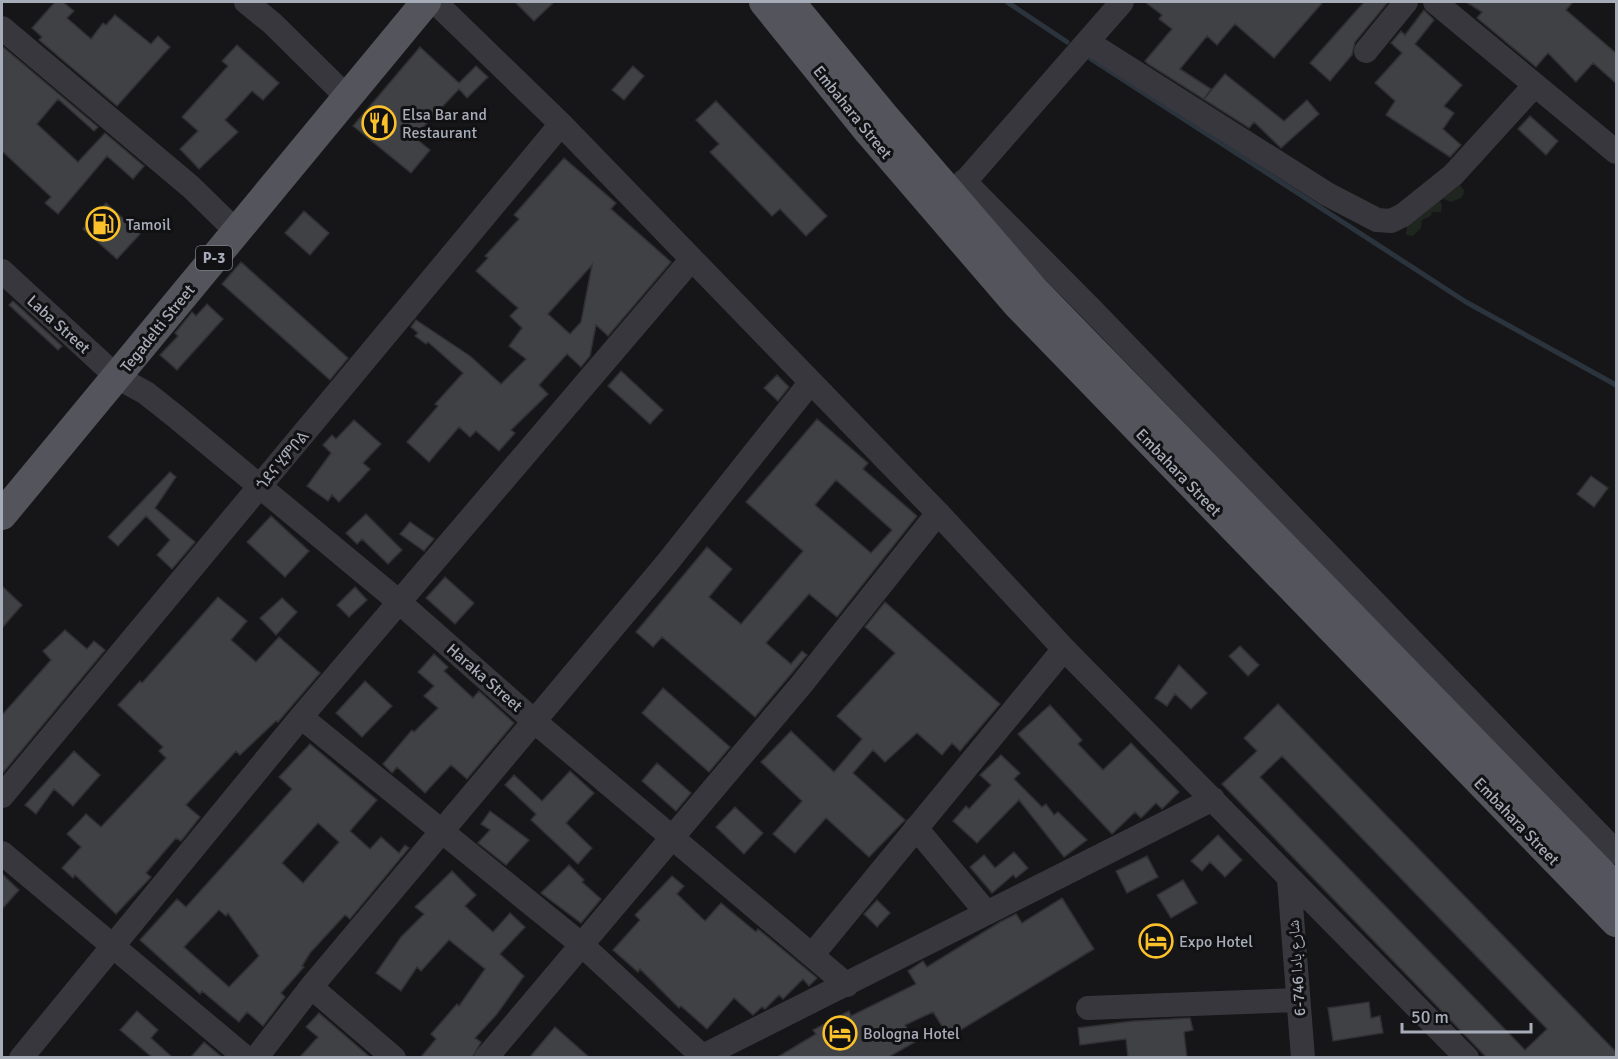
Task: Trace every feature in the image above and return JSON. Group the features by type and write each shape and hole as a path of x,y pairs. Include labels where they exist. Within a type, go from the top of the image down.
{"main road":[{"name":"Tegadelti Street","path":"2,514 426,2"},
{"name":"Embahara Street","path":"764,2 951,197"},
{"name":"Embahara Street","path":"790,2 951,197 1017,304 1252,513 1617,888"},
{"name":"Embahara Street","path":"1420,684 1617,922"}],"street":[{"path":"246,2 346,96"},
{"path":"435,2 561,123 938,513 1065,649 1467,1058"},
{"path":"1122,2 1089,43 951,197 1091,309 1252,513 1420,684 1617,852"},
{"path":"1366,51 1406,2"},
{"path":"1435,2 1534,86 1617,152"},
{"path":"2,28 183,180 236,231"},
{"path":"1089,43 1327,194 1377,220 1391,221 1403,215 1452,175 1534,86"},
{"name":"ጎደና ሂምቦል","path":"2,796 406,313 561,123"},
{"path":"21,1058 398,601 691,260"},
{"name":"Laba Street","path":"2,271 117,377"},
{"name":"Haraka Street","path":"117,377 146,393 260,486 847,985"},
{"path":"256,1058 311,987 659,572 810,383"},
{"path":"486,1058 801,685 938,513"},
{"path":"813,954 1065,649"},
{"path":"301,717 582,945 701,1057 1213,799"},
{"path":"916,828 986,912"},
{"path":"2,853 246,1058"},
{"name":"شارع بادا 746-6","path":"1289,879 1303,1058"},
{"path":"311,987 394,1058"},
{"path":"1088,1008 1298,999"}],"shaded area":[{"path":"1460,185 1465,192 1461,198 1451,202 1444,199 1440,201 1441,212 1432,212 1431,216 1422,220 1421,228 1413,236 1406,235 1407,226"}],"building":[{"path":"55,2 63,2 74,11 67,18 91,39 103,23 106,25 115,15 151,44 158,36 170,47 117,106 39,40 42,37 32,28"},
{"path":"515,2 554,2 534,21"},
{"path":"1145,2 1323,2 1274,58 1235,24 1217,45 1207,36 1180,69 1211,89 1204,99 1225,74 1284,121 1307,100 1319,114 1281,148 1254,122 1249,128 1148,64 1145,61 1172,29 1159,19 1162,15"},
{"path":"1364,2 1388,2 1355,42 1352,55 1330,81 1310,63"},
{"path":"1466,2 1573,2 1566,10 1617,54 1617,84 1593,63 1576,82 1548,53 1536,67 1477,18 1482,12"},
{"path":"1424,10 1434,20 1415,44 1462,85 1444,106 1454,113 1443,129 1461,145 1450,157 1386,115 1395,101 1375,83 1402,53 1391,43 1401,31 1405,35"},
{"path":"237,45 279,83 263,100 252,91 225,120 238,132 199,169 180,149 198,131 182,117 228,66 222,61"},
{"path":"2,46 98,127 94,131 58,99 37,124 78,162 105,133 144,166 133,179 107,156 58,214 45,203 51,197 2,151"},
{"path":"420,47 459,83 476,66 488,77 467,98 459,89 414,137 430,150 411,173 353,126"},
{"path":"633,66 644,76 624,100 612,90"},
{"path":"716,101 827,216 806,236 780,209 772,216 710,152 719,144 696,120"},
{"path":"1530,116 1558,141 1546,155 1518,129"},
{"path":"564,158 616,203 611,209 671,262 608,336 596,325 590,356 581,367 567,354 539,385 548,394 511,430 515,433 499,451 476,431 470,437 459,427 429,462 407,442 438,406 435,404 463,373 428,342 426,344 415,336 418,333 411,327 416,320 470,356 501,384 526,359 509,346 522,328 510,316 518,308 476,271 488,258 485,256 519,219 514,215","holes":["592,265 581,322 570,334 548,314"]},
{"path":"106,203 140,234 117,259 83,229"},
{"path":"304,211 329,233 310,255 285,233"},
{"path":"241,262 348,358 330,380 222,284"},
{"path":"13,301 62,346 58,350 9,305"},
{"path":"207,304 223,319 177,370 160,355 178,336 175,333 192,312 196,316"},
{"path":"621,371 663,410 650,424 608,386"},
{"path":"777,375 789,387 778,401 764,388"},
{"path":"817,419 868,463 863,469 917,516 837,617 809,594 766,643 791,664 802,651 807,655 755,717 662,637 653,647 636,632 707,547 732,569 709,597 741,624 803,551 746,502","holes":["836,480 892,530 871,553 815,505"]},
{"path":"354,420 381,444 363,463 370,469 362,478 339,502 332,495 328,501 307,486 331,453 323,445 332,435 336,439"},
{"path":"170,472 176,477 155,508 195,542 172,569 157,555 170,540 146,516 118,546 108,537"},
{"path":"1591,476 1608,488 1594,507 1577,494"},
{"path":"366,514 402,550 388,564 362,539 357,544 346,533"},
{"path":"271,516 309,551 285,577 247,542"},
{"path":"410,522 434,539 424,551 400,534"},
{"path":"445,577 474,603 455,624 426,598"},
{"path":"2,586 22,605 2,628"},
{"path":"355,587 367,600 349,617 337,605"},
{"path":"218,597 247,621 231,640 256,662 279,637 320,673 278,722 276,721 240,755 236,751 186,805 200,817 181,841 176,838 146,873 151,877 116,914 75,875 73,878 62,868 81,847 67,834 86,814 101,827 166,758 159,751 163,747 118,705 140,681 142,683"},
{"path":"282,598 297,612 276,635 260,618"},
{"path":"885,602 1000,704 960,751 952,743 942,755 917,733 885,762 873,750 853,773 905,820 869,857 826,818 795,853 773,834 802,801 761,762 791,731 834,772 862,739 837,716 895,653 865,627"},
{"path":"65,630 87,649 94,641 105,650 2,774 2,715 51,660 43,651"},
{"path":"1240,646 1259,665 1248,676 1229,656"},
{"path":"434,654 448,667 444,671 473,698 479,691 514,723 467,779 451,765 425,793 397,767 392,773 383,764 412,730 414,732 438,708 424,696 434,686 418,672"},
{"path":"1179,665 1207,693 1191,709 1175,694 1167,706 1155,698"},
{"path":"365,681 392,706 362,737 336,713"},
{"path":"663,688 730,747 709,772 642,713"},
{"path":"1278,704 1617,1053 1617,1058 1487,1058 1222,784 1257,751 1244,738","holes":["1282,756 1547,1029 1525,1050 1260,777"]},
{"path":"1050,705 1082,740 1078,744 1103,770 1131,743 1179,792 1162,809 1156,803 1141,818 1135,812 1112,834 1018,734"},
{"path":"310,744 377,800 350,831 370,849 381,837 399,853 405,845 409,848 350,919 345,915 310,953 302,966 304,967 281,993 285,997 263,1026 247,1012 239,1022 202,991 200,994 140,940 177,899 186,907 292,789 279,777","holes":["318,823 339,842 303,883 282,863","219,910 226,916 228,913 259,956 229,987 184,947"]},
{"path":"74,751 100,775 73,806 54,789 36,814 25,805"},
{"path":"1001,755 1020,773 1014,779 1042,807 1046,804 1054,815 1058,812 1087,840 1064,857 1019,800 977,843 953,821 966,806 969,809 991,785 980,775"},
{"path":"657,763 691,793 676,811 642,781"},
{"path":"570,771 594,793 566,823 592,848 578,864 531,820 536,814 505,785 514,775 542,801"},
{"path":"735,807 763,833 744,854 716,827"},
{"path":"490,811 529,840 506,865 478,843 490,830 481,824"},
{"path":"1218,835 1242,860 1225,877 1210,862 1202,871 1191,861"},
{"path":"1014,852 1028,868 1016,878 1013,875 992,893 970,867 984,855 995,868"},
{"path":"1147,856 1158,877 1127,893 1116,871"},
{"path":"569,865 584,880 582,882 601,899 581,923 541,893"},
{"path":"452,871 476,895 465,906 493,932 510,913 525,927 500,954 524,976 497,1014 475,1038 481,1042 472,1058 420,1058 436,1039 431,1034 457,1004 459,1006 485,969 449,940 421,971 417,967 401,991 376,973 401,937 424,914 415,907"},
{"path":"2,874 19,890 2,909"},
{"path":"672,876 684,886 677,894 705,921 721,903 756,932 758,929 817,978 809,986 803,979 783,999 779,995 765,1009 762,1007 753,1015 734,998 707,1029 681,1006 679,1008 640,969 638,972 613,950 640,920 635,915"},
{"path":"1183,880 1197,903 1171,918 1157,895"},
{"path":"1062,898 1094,949 949,1037 933,1012 905,1025 915,1042 887,1058 776,1058 816,1034 813,1030 849,1011 851,1016 916,984 908,971 923,961 927,967 1000,922 1016,914 1022,923"},
{"path":"877,900 890,913 877,927 864,914"},
{"path":"1369,1002 1371,1018 1380,1016 1383,1033 1333,1041 1328,1008"},
{"path":"137,1011 158,1030 151,1038 173,1058 153,1058 120,1030"},
{"path":"319,1013 371,1058 299,1058 318,1037 306,1027"},
{"path":"1190,1018 1193,1030 1184,1032 1187,1058 1128,1058 1126,1039 1080,1045 1078,1028 1133,1021"},
{"path":"555,1027 590,1058 529,1058"},
{"path":"204,1042 223,1058 190,1058"}],"waterway":[{"path":"1007,2 1067,42"},
{"path":"1091,59 1466,302 1616,385"}],"place":[{"name":"Elsa Bar and Restaurant","path":"379,123"},
{"name":"Tamoil","path":"103,224"},
{"name":"Expo Hotel","path":"1156,941"},
{"name":"Bologna Hotel","path":"840,1033"}]}
